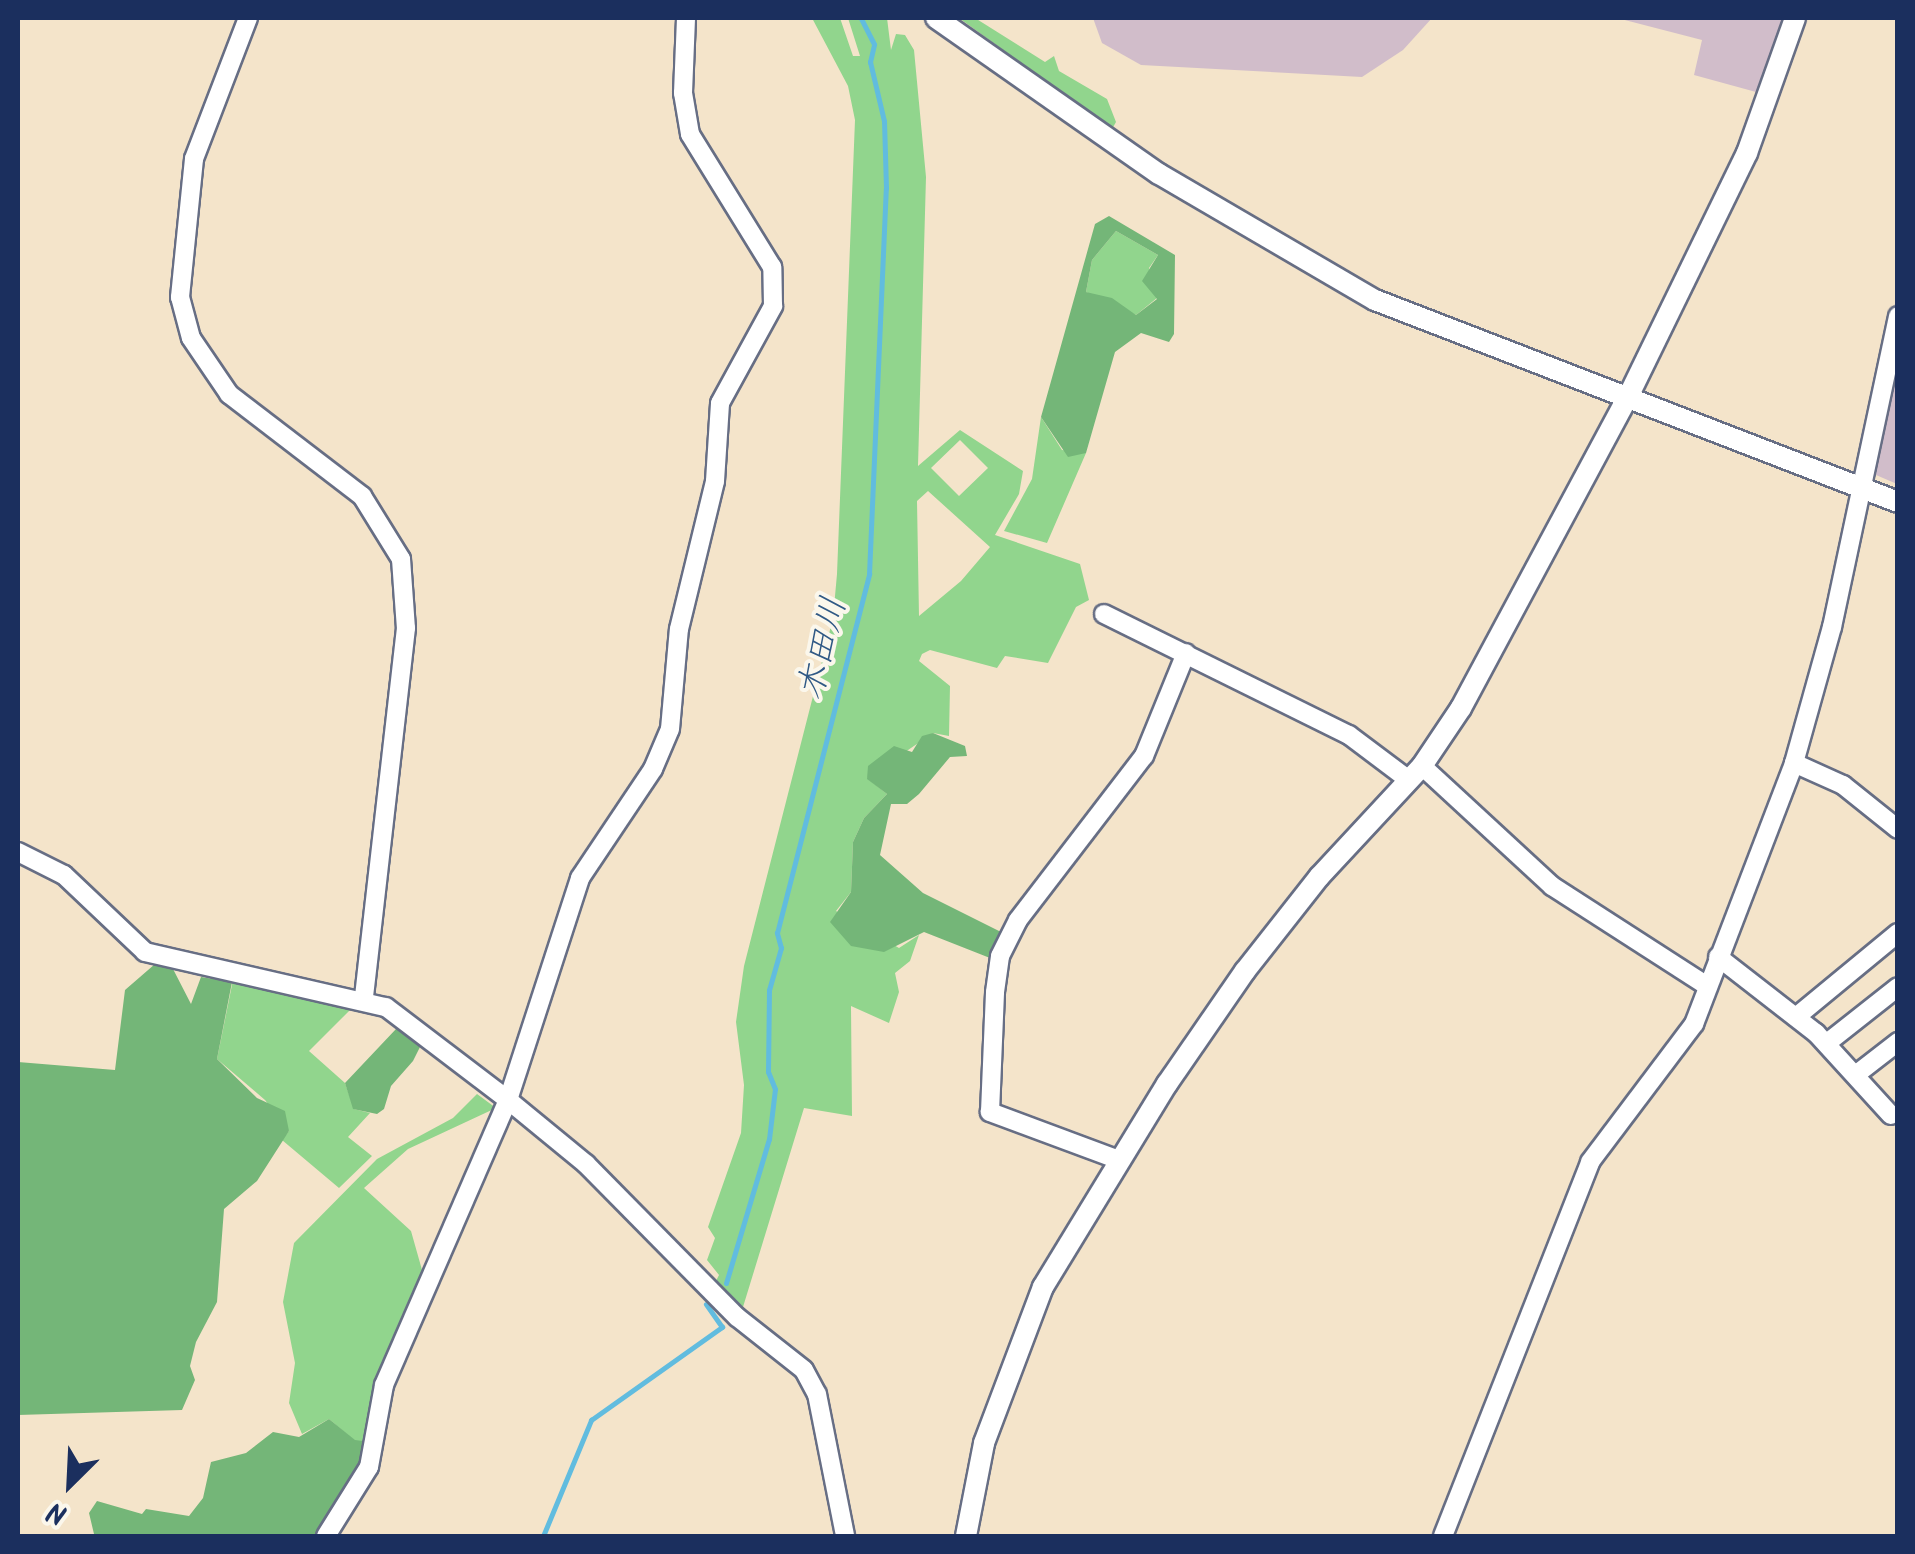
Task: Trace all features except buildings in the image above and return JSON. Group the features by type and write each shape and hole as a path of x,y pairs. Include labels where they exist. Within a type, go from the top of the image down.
{"street":[{"path":"248,18 194,159 180,296 192,338 229,394 362,496 401,558 406,628 364,998"},
{"path":"326,1536 369,1468 384,1385 508,1100 580,878 653,769 670,729 679,629 715,481 720,404 776,294 772,267 690,134 683,93 686,18"},
{"path":"936,18 1159,174 1375,300 1898,502"},
{"path":"966,1536 1005,1378 1043,1287 1119,1160 1246,971 1319,877 1416,773 1504,632 1627,399 1747,153 1794,18"},
{"path":"1442,1536 1590,1162 1667,1066 1694,1024 1794,763 1832,628 1857,487 1898,316"},
{"path":"1104,614 1349,735 1416,773 1552,886 1707,986"},
{"path":"1119,1160 990,1112 995,992 1000,956 1018,920 1144,756 1186,653"},
{"path":"1794,763 1844,785 1898,828"},
{"path":"18,852 64,875 160,960 364,998 405,1019 586,1164 737,1316 804,1370 817,1394 844,1536"},
{"path":"1796,1017 1898,933"},
{"path":"1718,958 1826,1043 1858,1073 1891,1116"},
{"path":"1826,1043 1898,987"},
{"path":"1858,1073 1898,1042"}],"shaded area":[{"path":"1093,18 1432,18 1403,50 1362,77 1141,65 1102,43"},
{"path":"1617,18 1783,18 1756,92 1694,75 1702,40"},
{"path":"1897,361 1897,484 1876,475 1873,465"}],"green space":[{"path":"812,18 840,18 853,56 860,56 848,18 887,18 891,50 896,34 905,35 914,50 926,177 918,466 960,430 1023,471 1019,494 995,535 1080,564 1089,600 1076,607 1048,663 1005,656 997,668 930,650 922,654 919,661 950,686 949,736 933,733 867,778 887,794 864,818 853,842 851,892 836,911 899,948 919,935 910,961 895,973 899,992 889,1023 851,1006 852,1116 804,1108 743,1307 715,1283 719,1275 707,1260 715,1238 708,1227 741,1133 744,1085 736,1022 744,966 833,618 855,120 848,86","holes":["960,440 988,468 959,496 931,468","928,491 990,547 961,581 919,616 917,501"]},
{"path":"959,18 975,18 1045,62 1054,56 1059,71 1107,99 1116,122 1112,129"},
{"path":"1109,216 1175,255 1174,334 1169,342 1141,333 1115,352 1086,453 1068,457 1041,417 1095,224","holes":["1116,231 1158,255 1142,281 1157,299 1136,315 1112,298 1086,292 1092,260"]},
{"path":"1116,231 1158,255 1149,268 1157,298 1136,315 1086,292 1092,260"},
{"path":"1041,417 1062,450 1086,453 1047,543 1004,531 1032,479"},
{"path":"933,733 965,746 967,756 950,757 907,804 891,804 880,855 923,893 1001,932 990,958 924,932 884,952 851,946 830,922 851,892 853,842 864,818 887,794 867,779 868,766 894,746 912,752 922,736"},
{"path":"155,964 173,969 191,1004 201,977 232,982 217,1059 257,1098 285,1111 289,1131 257,1181 224,1209 217,1302 196,1342 190,1366 195,1380 182,1410 18,1415 18,1062 115,1070 125,990"},
{"path":"233,980 357,1003 309,1051 345,1083 354,1109 370,1113 348,1137 372,1156 339,1188 282,1140 289,1131 265,1100 217,1059"},
{"path":"396,1029 408,1030 421,1045 413,1061 391,1086 384,1109 377,1114 353,1109 345,1083"},
{"path":"477,1094 496,1108 408,1149 364,1188 411,1231 424,1277 369,1442 355,1441 329,1419 302,1434 289,1403 295,1363 283,1302 294,1243 377,1159 453,1118"},
{"path":"329,1419 355,1440 370,1442 382,1458 334,1536 94,1534 89,1513 97,1501 142,1514 146,1509 189,1516 203,1498 211,1462 246,1453 273,1432 299,1437"}],"waterway":[{"name":"木田川","path":"726,1283 769,1139 775,1089 768,1072 769,990 781,948 777,933 869,574 886,188 884,121 870,62 874,44 861,18"},
{"name":"木田川","path":"543,1536 591,1420 722,1327 706,1304"}]}
